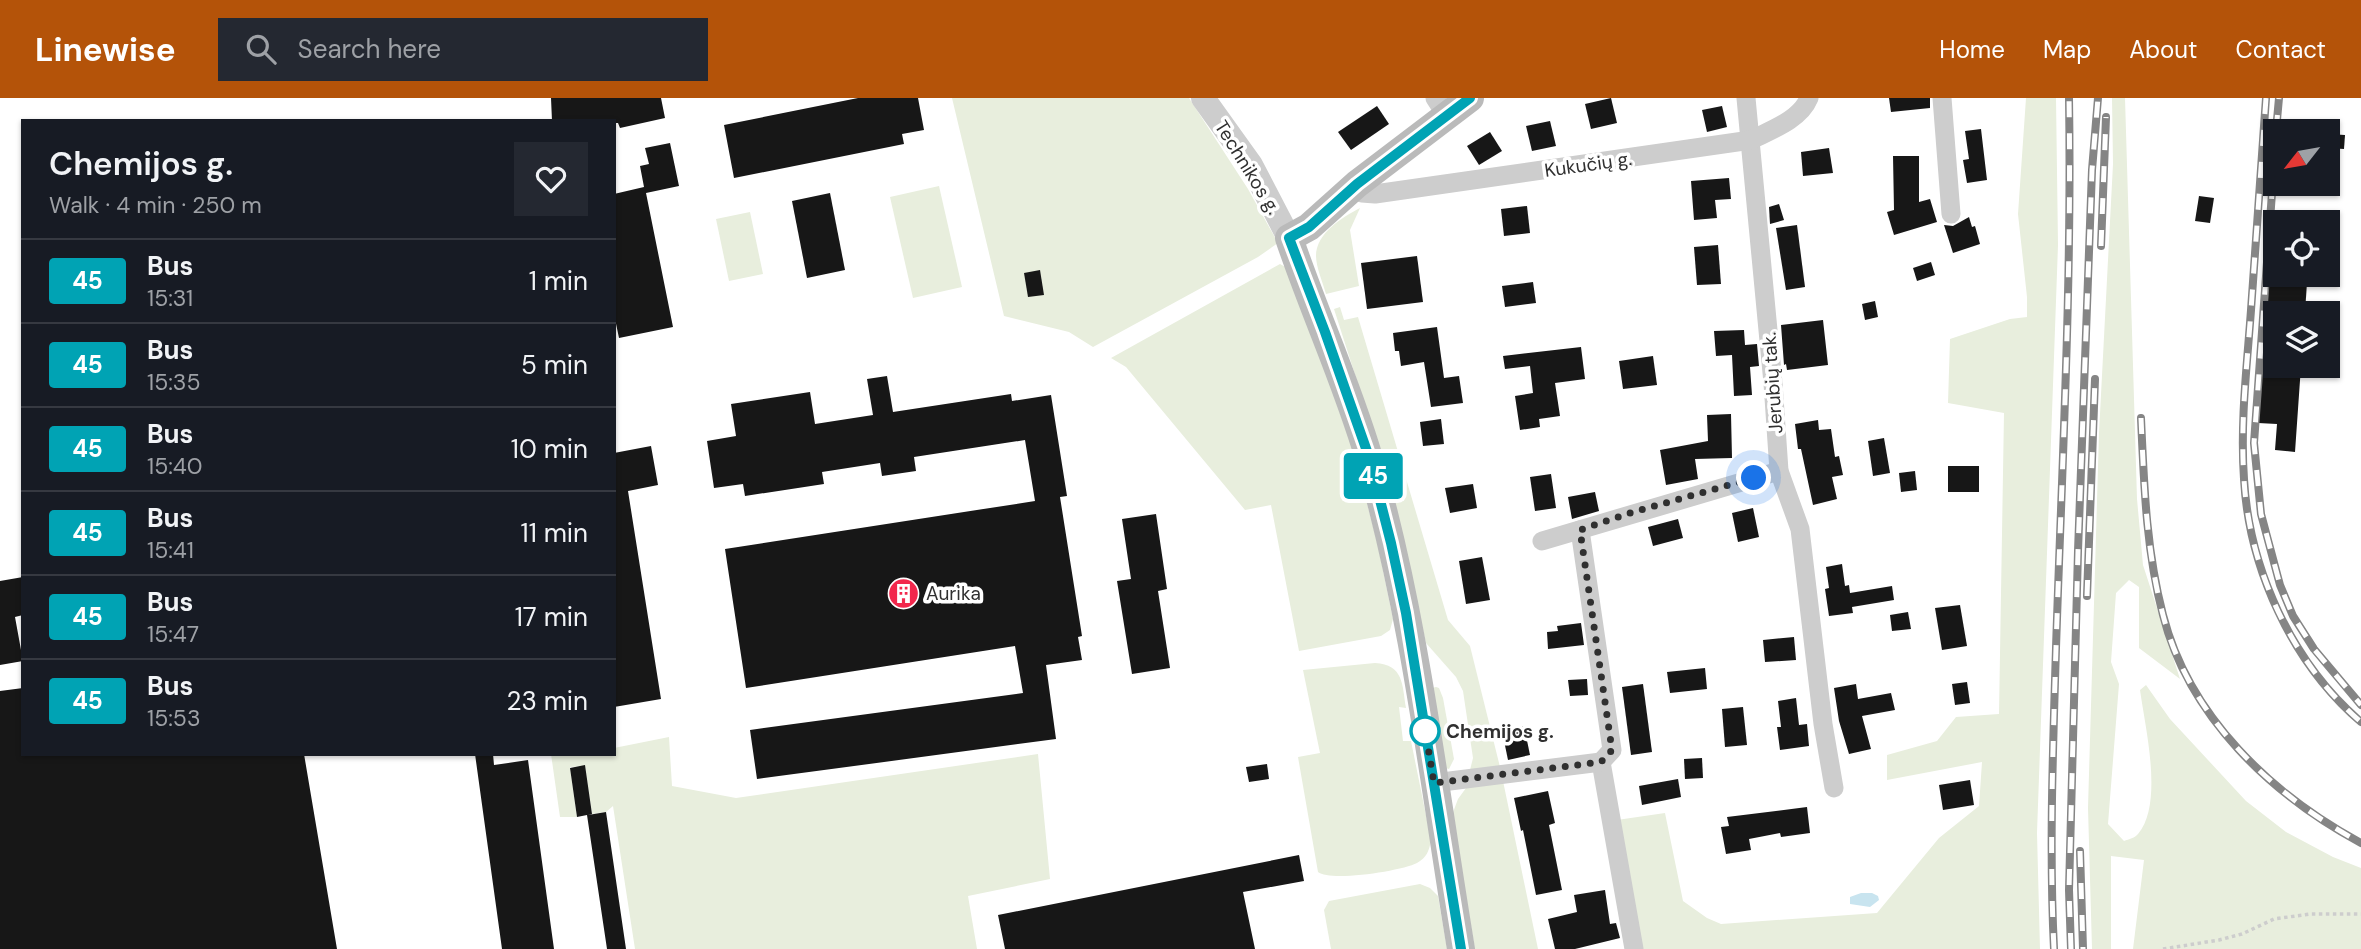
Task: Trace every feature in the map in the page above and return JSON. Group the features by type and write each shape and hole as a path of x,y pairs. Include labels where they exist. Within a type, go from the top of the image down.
{"main road":[{"path":"1461,949 1406,613 1369,457 1289,238 1309,227 1440,106 1470,98"}],"street":[{"name":"Technikos g.","path":"1203,98 1251,165 1289,238"},
{"name":"Jerubių tak.","path":"1746,98 1779,471 1800,529 1823,724 1834,788"},
{"name":"Kukučių g.","path":"1357,184 1362,192 1375,194 1751,140 1785,124 1809,98"},
{"path":"1942,98 1951,214"},
{"path":"1542,541 1779,471"},
{"path":"1434,783 1601,762 1612,750 1580,530"},
{"path":"1601,762 1634,949"}],"path":[{"path":"2163,949 2242,934 2274,919 2310,914 2361,914"}],"green space":[{"path":"952,98 1189,98 1248,189 1278,243 1258,257 1093,347 1069,332 1004,316"},
{"path":"2026,98 2056,98 2058,245 2037,833 2040,949 1634,949 1610,821 1665,813 1683,901 1707,918 1721,924 1877,913 1939,838 1979,806 1982,762 1887,780 1887,755 1937,741 1956,717 1999,714 2004,413 1948,403 1950,339 2010,319 2027,317 2018,214"},
{"path":"2112,98 2125,98 2137,499 2143,565 2180,679 2139,648 2139,587 2129,580 2116,593 2111,662 2119,684 2108,824 2124,841 2137,835 2146,820 2150,804 2151,764 2140,690 2146,685 2170,719 2246,801 2286,832 2333,857 2361,868 2361,949 2133,949 2144,860 2111,856 2111,949 2092,949 2088,808 2099,433 2113,164"},
{"path":"939,186 962,287 913,298 890,197"},
{"path":"1360,208 1350,230 1359,286 1326,294 1316,256 1320,240 1332,227"},
{"path":"750,212 763,274 729,281 716,219"},
{"path":"1280,264 1289,269 1354,453 1393,619 1390,630 1381,636 1299,651 1271,505 1245,510 1126,367 1111,358"},
{"path":"1340,307 1344,320 1358,317 1448,620 1470,646 1500,767 1470,770 1473,758 1463,691 1456,677 1426,643 1391,487 1334,309"},
{"path":"1375,663 1392,667 1400,677 1406,708 1399,707 1403,741 1411,741 1431,840 1423,858 1409,866 1366,874 1325,875 1318,872 1298,757 1320,753 1303,670"},
{"path":"1436,687 1443,698 1454,759 1449,769 1445,768 1432,688"},
{"path":"669,737 672,786 736,798 1038,754 1050,879 968,896 977,949 635,949 613,806 606,812 592,814 585,766 570,767 577,817 560,817 551,756 616,756 616,748"},
{"path":"1503,781 1538,949 1475,949 1452,815 1466,788"},
{"path":"1420,884 1430,888 1438,896 1447,949 1331,949 1324,910 1329,901"}],"water":[{"path":"1872,893 1878,896 1879,900 1870,907 1850,904 1850,897"}],"building":[{"path":"551,98 661,98 665,118 620,128 616,119 552,119"},
{"path":"858,98 918,98 924,130 902,134 904,144 734,178 724,125"},
{"path":"1611,98 1617,123 1591,129 1585,104"},
{"path":"1889,98 1930,98 1930,108 1891,112"},
{"path":"1377,106 1389,124 1351,150 1338,132"},
{"path":"1722,106 1727,127 1707,132 1702,110"},
{"path":"1550,121 1556,146 1532,151 1526,126"},
{"path":"1981,129 1987,180 1967,183 1963,160 1969,159 1965,131"},
{"path":"1490,132 1502,151 1479,165 1467,146"},
{"path":"2340,135 2345,135 2344,149 2340,149"},
{"path":"670,143 679,186 646,193 673,327 619,338 616,324 616,194 644,187 640,166 649,164 645,148"},
{"path":"1829,148 1833,173 1803,176 1801,152"},
{"path":"1893,156 1919,156 1919,202 1930,199 1937,222 1894,235 1887,212 1894,210"},
{"path":"1729,178 1731,199 1715,200 1717,218 1694,220 1691,181"},
{"path":"830,193 845,270 807,278 792,201"},
{"path":"2199,196 2214,198 2210,223 2195,221"},
{"path":"1779,204 1784,220 1770,224 1769,207"},
{"path":"1527,206 1530,233 1504,236 1501,209"},
{"path":"1969,217 1972,227 1975,226 1980,244 1953,253 1944,225 1953,226"},
{"path":"1797,225 1805,287 1786,290 1776,228"},
{"path":"1718,245 1721,284 1697,285 1694,247"},
{"path":"1417,256 1423,302 1367,309 1361,263"},
{"path":"1931,262 1935,275 1917,281 1913,268"},
{"path":"1040,270 1044,295 1028,297 1024,273"},
{"path":"1533,282 1536,303 1505,307 1502,286"},
{"path":"2268,287 2307,287 2306,301 2267,301"},
{"path":"1875,301 1878,317 1865,320 1862,304"},
{"path":"1823,320 1828,365 1787,370 1786,364 1784,365 1781,325"},
{"path":"1437,327 1444,378 1459,376 1463,403 1431,407 1424,362 1401,366 1399,351 1395,351 1393,333"},
{"path":"1744,330 1745,345 1757,344 1759,366 1750,367 1752,395 1734,396 1732,355 1716,356 1714,331"},
{"path":"1581,347 1585,379 1555,383 1560,416 1539,419 1540,427 1520,430 1515,396 1533,393 1530,366 1505,369 1503,356"},
{"path":"1653,356 1657,385 1623,389 1619,361"},
{"path":"2263,362 2263,378 2300,378 2295,452 2275,450 2277,424 2258,423"},
{"path":"887,376 893,412 1011,394 1012,401 1051,395 1067,496 1060,497 1082,636 1078,637 1082,660 1046,665 1056,739 757,779 750,730 1023,693 1015,646 746,688 725,549 1035,501 1025,440 914,457 916,471 882,476 880,463 822,472 824,484 745,496 743,484 714,488 707,441 736,436 731,404 810,392 815,424 873,415 867,379"},
{"path":"1731,414 1732,458 1695,459 1698,479 1666,485 1660,450 1708,441 1707,415"},
{"path":"1441,419 1444,444 1423,446 1420,422"},
{"path":"1818,420 1819,430 1831,429 1835,457 1839,456 1843,475 1832,477 1837,499 1813,505 1801,449 1798,449 1795,424"},
{"path":"1884,438 1890,473 1873,476 1868,441"},
{"path":"651,446 658,485 628,491 661,699 616,707 616,453"},
{"path":"1948,466 1979,466 1979,492 1948,492"},
{"path":"1915,471 1917,490 1901,492 1899,473"},
{"path":"1551,474 1556,508 1535,511 1530,477"},
{"path":"1473,484 1477,508 1450,513 1445,488"},
{"path":"1595,492 1599,511 1572,519 1568,497"},
{"path":"1753,508 1759,537 1738,542 1732,513"},
{"path":"1156,514 1167,589 1158,591 1170,668 1132,674 1117,581 1131,579 1122,519"},
{"path":"1678,519 1683,538 1653,546 1648,527"},
{"path":"1482,557 1490,600 1466,604 1459,561"},
{"path":"1842,564 1845,586 1849,585 1850,593 1892,586 1894,600 1852,607 1853,613 1829,616 1825,589 1829,588 1826,567"},
{"path":"21,577 21,616 15,617 21,661 0,665 0,581"},
{"path":"1960,605 1967,646 1942,650 1935,608"},
{"path":"1908,612 1911,629 1892,631 1890,615"},
{"path":"1581,623 1584,645 1548,649 1547,632 1558,631 1557,626"},
{"path":"1794,637 1796,660 1765,662 1763,640"},
{"path":"1705,668 1707,689 1670,693 1667,672"},
{"path":"1587,679 1588,695 1570,696 1568,680"},
{"path":"1967,682 1970,703 1955,705 1952,684"},
{"path":"1643,684 1652,752 1631,755 1622,687"},
{"path":"1856,684 1858,699 1891,693 1895,710 1862,716 1871,749 1849,754 1839,721 1834,688"},
{"path":"21,688 21,756 304,756 337,949 0,949 0,691"},
{"path":"1796,698 1799,725 1807,724 1809,746 1780,750 1778,701"},
{"path":"1743,707 1747,745 1725,747 1722,709"},
{"path":"1524,726 1530,755 1508,760 1502,731"},
{"path":"475,756 493,756 494,765 528,760 554,949 502,949"},
{"path":"1702,758 1703,778 1685,779 1684,759"},
{"path":"1267,764 1269,779 1249,782 1246,767"},
{"path":"585,765 592,814 588,815 606,812 626,949 607,949 587,815 577,817 570,768"},
{"path":"1678,779 1681,797 1642,805 1639,786"},
{"path":"1970,780 1974,805 1943,810 1939,785"},
{"path":"1548,791 1555,823 1549,825 1562,890 1536,895 1514,798"},
{"path":"1807,807 1810,833 1781,837 1780,833 1749,839 1751,850 1726,854 1721,827 1729,826 1727,817"},
{"path":"1299,855 1304,881 1243,892 1255,949 1005,949 998,915"},
{"path":"1605,890 1610,924 1616,923 1620,938 1575,949 1555,949 1548,919 1577,912 1574,895"}],"railway":[{"path":"2054,949 2052,798 2068,304 2069,98"},
{"path":"2071,949 2069,890 2078,551 2092,170 2098,98"},
{"path":"2266,98 2243,416 2244,479 2248,513 2255,547 2278,612 2314,672 2361,722"},
{"path":"2277,119 2279,98"},
{"path":"2101,246 2106,117"},
{"path":"2272,196 2254,443 2261,514 2280,585 2293,616 2314,649 2361,705"},
{"path":"2087,596 2095,379"},
{"path":"2141,418 2147,517 2157,591 2175,652 2192,687 2238,749 2266,777 2328,824 2361,843"},
{"path":"2080,851 2083,949"}],"bus line":[{"name":"45","path":"1461,949 1406,613 1391,543 1369,457 1289,238 1309,227 1357,184 1470,98"}],"place":[{"name":"Aurika","path":"903,593"},
{"name":"Chemijos g.","path":"1425,731"}],"route":[{"path":"1425,731 1434,783 1601,762 1612,750 1580,530 1754,478"}]}
